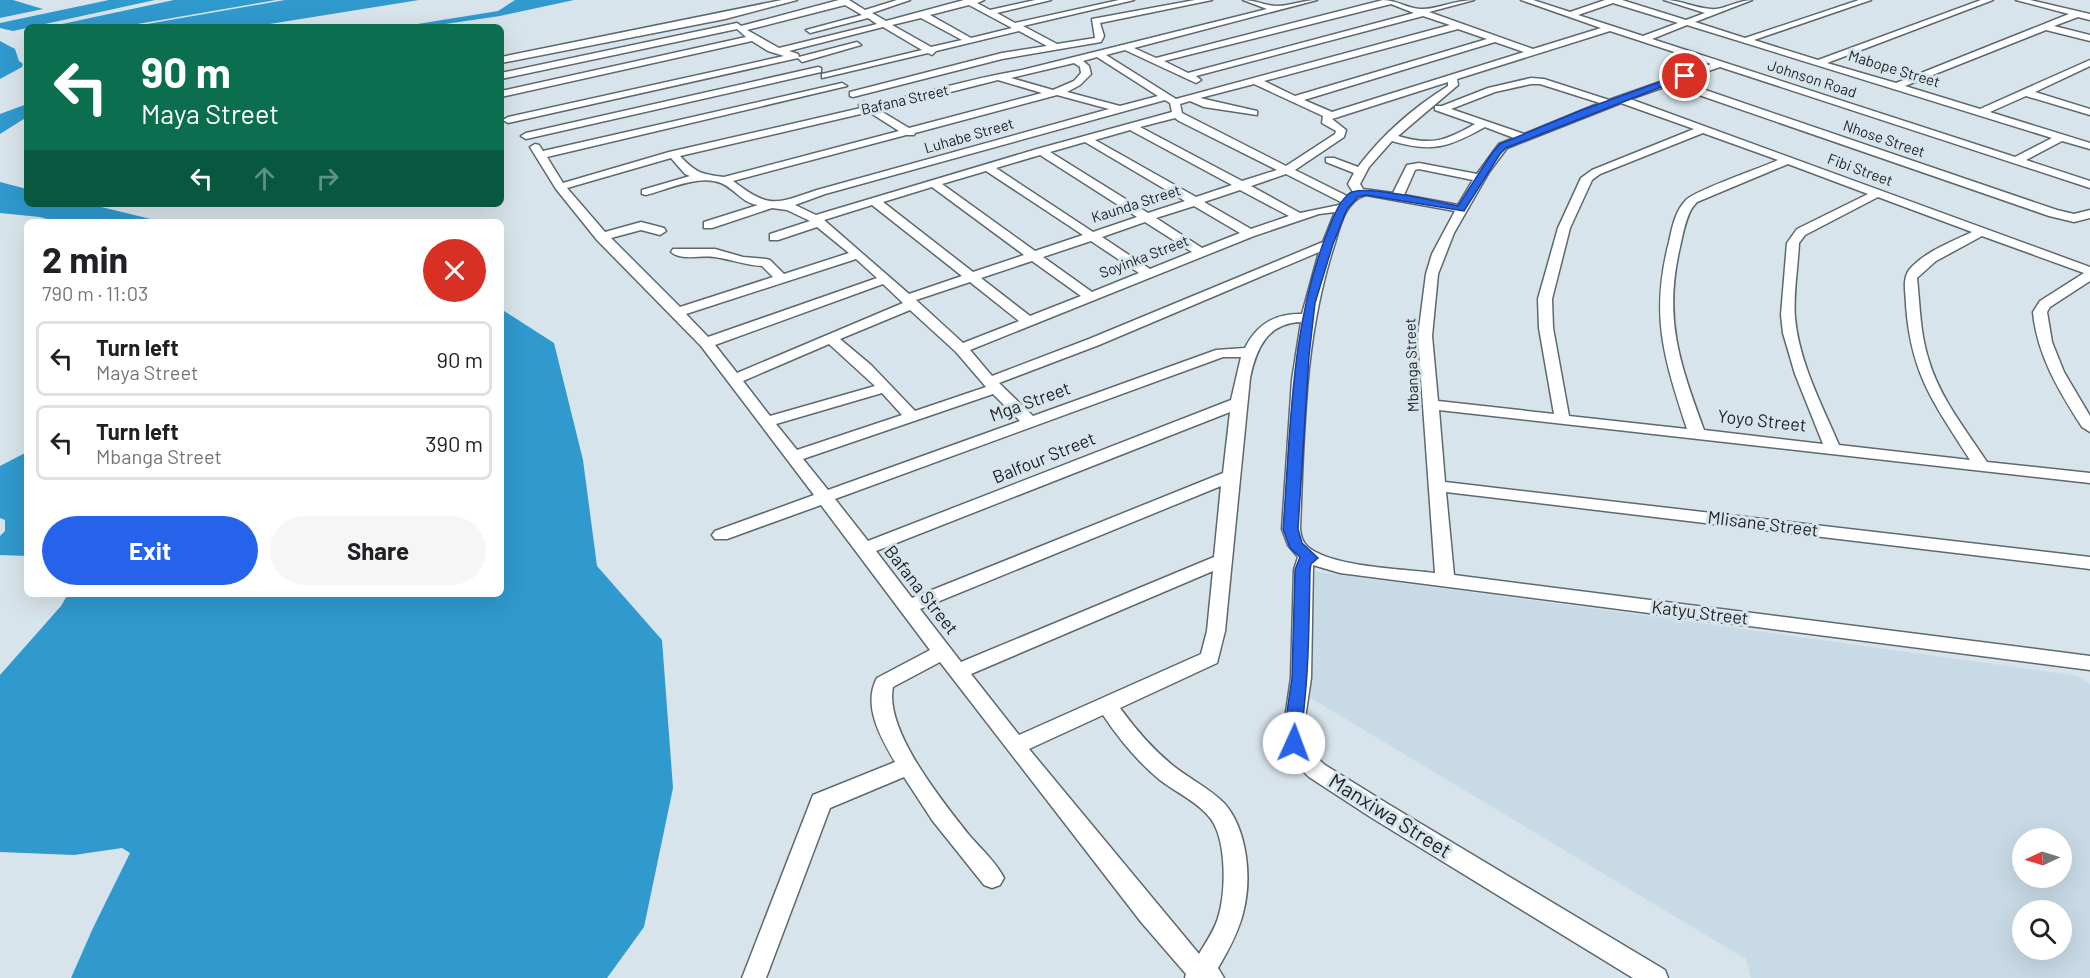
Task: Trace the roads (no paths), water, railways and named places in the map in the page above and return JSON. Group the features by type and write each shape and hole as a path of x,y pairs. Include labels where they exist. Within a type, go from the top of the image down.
{"street":[{"path":"740,0 754,9"},
{"path":"504,59 725,16 793,0"},
{"path":"810,30 868,14 906,0"},
{"path":"504,115 778,51 967,1 980,0"},
{"path":"990,12 1047,0"},
{"path":"526,136 928,50 1082,10 1130,0"},
{"path":"1095,21 1208,0"},
{"path":"1247,0 1277,9"},
{"name":"Bafana Street","path":"1204,976 1149,914 1015,746 706,343 679,312 601,237 560,187 673,154 943,92 983,79 1075,60 1096,47 1119,49 1312,0"},
{"path":"1155,61 1388,0 1532,52"},
{"path":"1187,76 1470,0"},
{"name":"Johnson Road","path":"1525,0 1543,2 1569,15 2090,185"},
{"path":"1569,15 1613,0"},
{"name":"Mabope Street","path":"1613,0 2090,146"},
{"path":"1668,0 1714,13"},
{"path":"1719,0 1736,5"},
{"path":"1642,39 1748,0"},
{"path":"1747,40 1867,0"},
{"path":"1820,62 1989,0"},
{"path":"2020,0 2090,17"},
{"path":"504,75 739,28 845,1 939,56"},
{"path":"967,1 1054,46"},
{"path":"2060,9 2076,3"},
{"path":"1082,10 1095,21 1100,38 1096,47"},
{"path":"921,14 969,40"},
{"path":"1898,86 2077,14"},
{"path":"725,16 753,38 798,58 822,73 853,94 868,108 910,133"},
{"name":"Luhabe Street","path":"708,225 1119,109 1170,99 1191,98 1458,26"},
{"path":"2045,27 2090,38"},
{"path":"1256,81 1331,116 1609,28"},
{"path":"504,93 753,38"},
{"path":"1295,99 1496,39"},
{"path":"504,115 857,45"},
{"path":"853,94 1054,46 1096,47 1170,99 1177,114 1350,201 1397,197 1461,209"},
{"path":"1119,49 1155,61 1219,91"},
{"path":"1356,54 1430,85"},
{"path":"673,154 689,172 701,177 724,180 910,133 1054,93 1077,83 1086,74 1084,66 1075,60"},
{"path":"949,61 983,79"},
{"path":"1982,112 2090,63"},
{"name":"Mbanga Street","path":"1445,581 1425,336 1428,298 1438,254 1461,209 1500,149 1523,137 1614,101 1719,64"},
{"path":"999,77 1119,109"},
{"path":"1310,558 1295,545 1290,529 1307,318 1328,244 1350,201 1359,171 1429,102 1453,86 1452,78"},
{"name":"Fibi Street","path":"1443,109 1498,88 1532,80 1541,81 1704,129 2090,273"},
{"name":"Nhose Street","path":"1669,81 2053,213 2074,218 2090,214"},
{"path":"541,155 842,86"},
{"path":"1408,92 1443,109 1523,137"},
{"path":"2025,92 2090,112"},
{"path":"1191,98 1204,104 1253,113"},
{"path":"774,237 874,201 1041,151 1177,114"},
{"path":"504,116 526,136 541,155 560,187"},
{"name":"Kaunda Street","path":"735,379 972,276 1287,170 1340,135 1341,130 1326,121 1327,117 1331,116"},
{"path":"1392,138 1418,146 1438,147 1450,143 1485,123"},
{"path":"1132,127 1298,216"},
{"path":"1562,418 1546,328 1545,299 1564,228 1587,178 1596,172 1704,129"},
{"path":"2016,161 2061,137"},
{"path":"1088,140 1250,233"},
{"path":"1041,151 1202,253"},
{"path":"1330,160 1359,171"},
{"path":"1697,434 1668,348 1664,312 1672,250 1684,211 1693,200 1788,160"},
{"path":"1397,197 1412,167 1419,166 1480,178"},
{"path":"987,167 1148,273"},
{"path":"646,192 701,177"},
{"path":"724,180 745,197 800,211 817,221 910,301 1031,423"},
{"path":"933,183 1035,255 1089,297"},
{"path":"1833,449 1802,374 1790,333 1788,315 1793,243 1802,232 1878,193"},
{"path":"874,201 1028,321"},
{"name":"Soyinka Street","path":"961,350 1250,233 1350,201"},
{"path":"601,237 641,226 660,231"},
{"path":"1981,465 1926,371 1918,349 1911,278 1912,273 1924,264 1982,231"},
{"path":"792,457 912,417 992,386 1328,244"},
{"path":"677,252 715,254 742,261 766,263 782,279"},
{"path":"679,312 858,254"},
{"path":"2090,273 2045,304 2040,312 2057,373 2065,391 2090,427"},
{"path":"706,343 886,279"},
{"path":"1015,746 1210,658 1223,560 1238,403 1250,352 1260,335 1278,320 1290,317 1307,318"},
{"path":"830,338 866,368 912,417"},
{"name":"Mga Street","path":"721,534 1221,353 1250,352"},
{"path":"766,422 884,388"},
{"name":"Balfour Street","path":"865,549 1238,403"},
{"name":"Yoyo Street","path":"1430,405 2090,478"},
{"path":"909,606 1230,476"},
{"name":"Mlisane Street","path":"1436,486 2090,563"},
{"name":"Katyu Street","path":"1310,558 1340,567 2090,663"},
{"name":"Manxiwa Street","path":"1310,558 1305,561 1303,570 1300,678 1293,732 1298,753 1317,771 1380,811 1656,978"},
{"path":"959,671 1223,560"},
{"path":"944,651 889,679 881,688 882,706 908,766 934,806 973,858 992,878"},
{"path":"1107,706 1136,745 1168,774 1219,812 1229,830 1233,850 1233,905 1227,926 1204,976"},
{"path":"754,978 821,802 908,766"}],"water":[{"path":"0,0 13,0 43,9 0,18"},
{"path":"109,0 155,0 45,24 24,24 24,29 13,31 0,28 0,23"},
{"path":"174,0 276,0 137,24 62,24"},
{"path":"285,0 419,0 269,24 147,24"},
{"path":"515,0 574,0 500,16 445,24 418,24 498,11"},
{"path":"0,41 15,49 19,61 23,64 22,67 0,79"},
{"path":"24,105 24,119 0,134 0,114"},
{"path":"0,182 24,188 24,207 101,207 151,219 47,219 0,213"},
{"path":"504,311 554,343 583,460 597,566 662,640 673,788 644,927 607,978 71,978 130,853 122,848 74,855 0,852 0,675 61,606 66,597 504,597"},
{"path":"24,454 24,556 0,555 0,536 5,531 5,520 0,518 0,466"}]}
